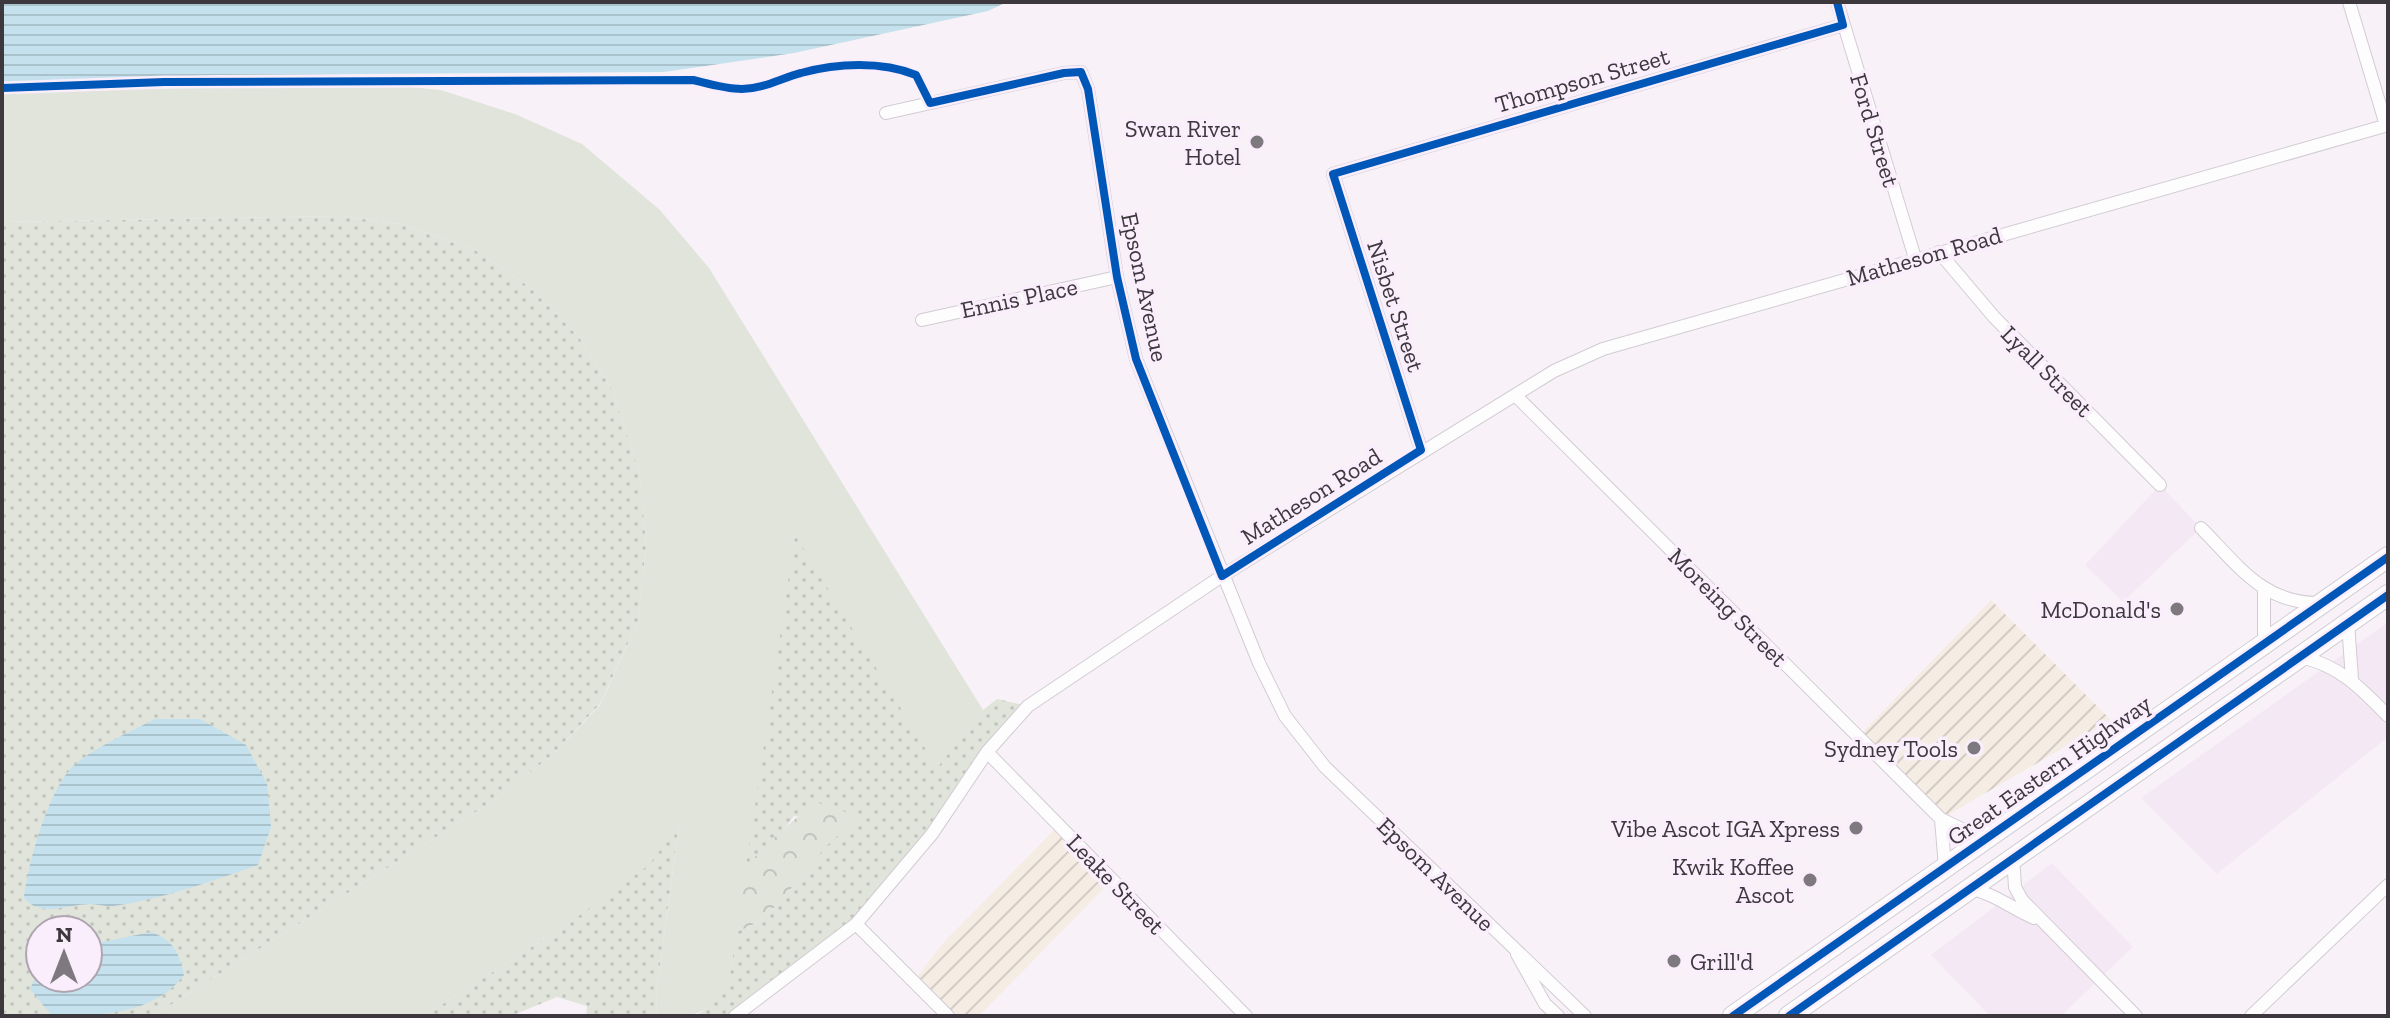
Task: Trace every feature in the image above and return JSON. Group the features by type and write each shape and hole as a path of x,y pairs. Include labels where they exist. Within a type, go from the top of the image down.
{"highway":[{"name":"Great Eastern Highway","path":"1733,1016 2385,560"},
{"path":"1789,1016 2388,595"},
{"path":"2082,773 2083,789 2095,792 2228,698 2259,686"}],"street":[{"name":"Ford Street","path":"1837,2 1915,258"},
{"path":"2349,2 2387,125"},
{"name":"Thompson Street","path":"1333,174 1843,25"},
{"name":"Epsom Avenue","path":"886,113 1064,73 1081,72 1088,89 1117,277 1136,359 1222,576 1285,716 1325,767 1585,1016"},
{"name":"Matheson Road","path":"735,1016 856,924 932,834 987,752 1028,706 1222,576 1421,450 1554,371 1603,349 2387,125"},
{"name":"Nisbet Street","path":"1333,174 1421,450"},
{"name":"Lyall Street","path":"1939,252 1994,317 2160,485"},
{"name":"Ennis Place","path":"922,320 1117,277"},
{"name":"Moreing Street","path":"1515,395 1941,819 1972,834 1988,837"},
{"path":"2201,528 2264,590 2295,603 2320,603"},
{"path":"2264,590 2264,643"},
{"path":"2348,623 2352,679"},
{"path":"2300,657 2326,664 2352,679 2388,716"},
{"name":"Leake Street","path":"987,752 1246,1016"},
{"path":"1941,819 1945,867"},
{"path":"2013,857 2015,887 2037,919 2136,1016"},
{"path":"2251,1016 2388,885"},
{"path":"1969,888 1999,896 2015,910 2037,919"},
{"path":"856,924 948,1016"},
{"name":"Epsom Avenue","path":"1516,951 1545,1004 1558,1016"}],"shaded area":[{"path":"2160,485 2201,528 2123,602 2085,565"},
{"path":"1991,600 2111,720 1941,819 1858,737"},
{"path":"2388,622 2388,737 2217,874 2141,798"},
{"path":"1059,825 1112,880 979,1016 948,1016 913,982 944,942"},
{"path":"2052,863 2133,947 2061,1016 1990,1016 1931,955"}],"green space":[{"path":"380,84 441,90 515,114 582,144 660,210 709,268 983,710 937,768 795,535 728,989 712,1005 697,1013 657,1016 656,996 679,825 649,865 572,921 424,1016 146,1016 158,1013 498,798 552,755 600,705 638,622 646,548 641,477 611,388 579,337 531,288 475,250 400,224 340,216 2,222 2,92"},
{"path":"340,216 400,224 475,250 531,288 579,337 611,388 641,477 646,548 638,622 600,704 552,755 498,798 158,1013 146,1016 2,1016 2,222"},
{"path":"795,533 937,767 983,710 997,699 1028,706 856,924 735,1016 695,1016 708,1008 724,990 731,970 736,931 768,914 824,848 856,823 794,816 778,837 745,866"},
{"path":"819,803 849,813 857,823 825,848 768,914 736,931 745,866 789,824"},
{"path":"679,824 656,996 657,1016 586,1016 587,1006 557,997 511,1016 424,1016 572,921"}],"water":[{"path":"2,2 1007,2 988,11 794,53 664,72 218,75 2,83"},
{"path":"155,719 200,719 246,745 267,784 271,827 258,865 132,903 54,909 38,908 31,904 24,898 35,845 49,805 68,773 96,750"},
{"path":"151,932 174,948 184,975 172,988 141,1006 106,1014 52,1016 34,994 104,994 104,942"}],"cycle path":[{"path":"2,88 164,82 693,80 750,89 815,70 859,65 889,67 916,75 930,103 1064,73 1081,72 1088,89 1117,277 1136,359 1222,576 1421,450 1333,174 1843,25 1837,2"},
{"path":"1733,1016 2388,557"},
{"path":"1789,1016 2388,595"}],"place":[{"name":"Swan River Hotel","path":"1257,142"},
{"name":"McDonald's","path":"2177,609"},
{"name":"Sydney Tools","path":"1974,748"},
{"name":"Vibe Ascot IGA Xpress","path":"1856,828"},
{"name":"Kwik Koffee Ascot","path":"1810,880"},
{"name":"Grill'd","path":"1674,961"}]}
